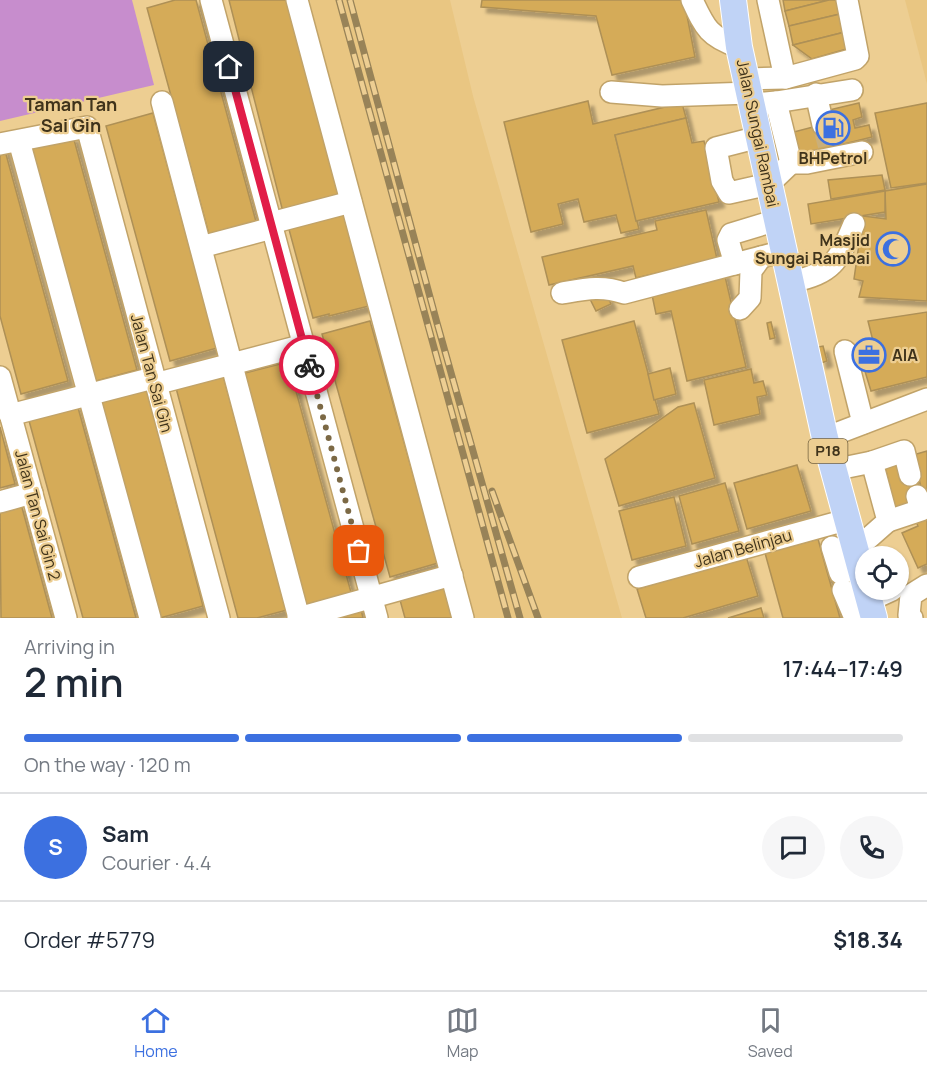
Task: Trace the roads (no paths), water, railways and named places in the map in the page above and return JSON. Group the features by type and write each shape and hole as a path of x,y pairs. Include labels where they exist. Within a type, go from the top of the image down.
{"main road":[{"name":"Jalan Sungai Rambai","path":"722,0 756,95 759,137 777,220 773,254 791,282 825,438 846,520 848,556 866,612"},
{"name":"Jalan Sungai Rambai","path":"733,0 737,39"}],"street":[{"path":"211,0 378,618"},
{"path":"297,0 463,618"},
{"path":"692,0 708,30 717,39 737,39"},
{"path":"768,0 785,78"},
{"path":"756,95 785,78 858,56 847,0"},
{"path":"611,92 662,96 816,94 852,90"},
{"path":"816,94 823,125"},
{"path":"756,95 791,163"},
{"path":"162,102 298,618 452,575"},
{"name":"Jalan Tan Sai Gin","path":"9,142 87,127 219,618"},
{"path":"759,137 716,148 722,181 729,193 769,184 791,163 807,163 830,153 862,152"},
{"path":"9,142 88,394 150,618"},
{"path":"201,247 351,202"},
{"path":"735,264 728,240 731,234 777,220"},
{"path":"791,282 812,277 828,269 843,250 854,224"},
{"path":"562,293 592,287 609,287 624,293 773,254"},
{"path":"740,309 750,298 751,271 773,254"},
{"path":"10,415 88,394 232,364 304,345"},
{"path":"845,351 863,423"},
{"name":"Jalan Tan Sai Gin 2","path":"0,377 66,618"},
{"path":"825,438 927,399"},
{"path":"833,470 872,462 904,451 910,474"},
{"path":"872,462 888,521"},
{"path":"0,502 32,493"},
{"path":"848,556 888,521 921,510 917,496"},
{"name":"Jalan Belinjau","path":"639,577 846,520"},
{"path":"909,581 927,573"},
{"path":"908,617 911,595 927,585"},
{"path":"843,590 866,612 880,600"}],"tunnel":[{"path":"823,125 829,148"}],"railway":[{"path":"339,0 508,618"},
{"path":"350,0 520,618"},
{"path":"492,491 538,618"}],"place":[{"name":"BHPetrol","path":"833,128"},
{"name":"Masjid Sungai Rambai","path":"893,249"},
{"name":"AIA","path":"869,355"}],"district":[{"name":"Taman Tan Sai Gin","path":"71,115"}]}
